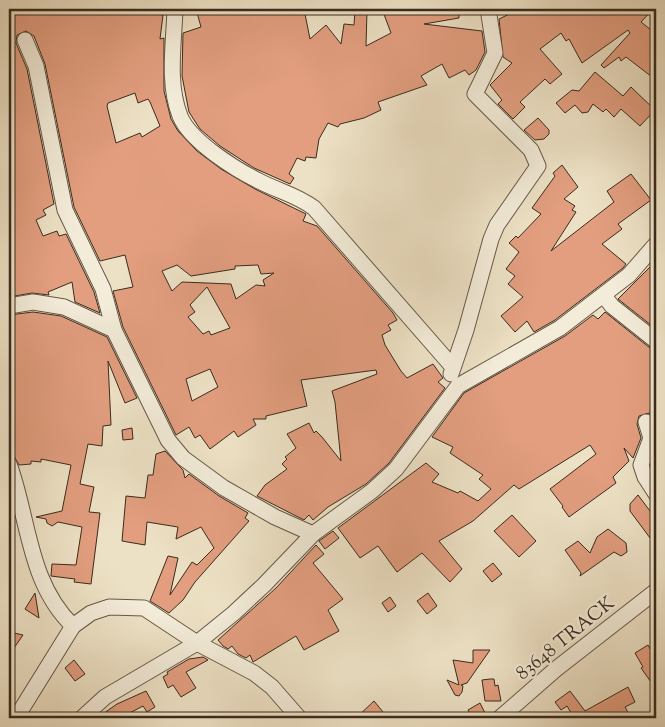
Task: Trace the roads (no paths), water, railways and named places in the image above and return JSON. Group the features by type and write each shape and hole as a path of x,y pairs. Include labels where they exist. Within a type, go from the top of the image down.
{"street":[{"path":"175,9 173,84 180,116 187,128 212,151 242,172 260,182 301,198 314,208 452,366"},
{"path":"458,386 452,378 452,366 466,330 491,239 497,225 538,166 531,150 475,94 495,53 488,9"},
{"path":"25,40 36,66 65,210 103,289 114,330 168,440 183,458 224,488 275,517 314,534"},
{"path":"82,718 105,696 197,643 264,585 314,534 372,491 396,469 458,386 543,340 604,296 629,275 656,244"},
{"path":"604,296 612,306 656,341"},
{"path":"9,306 33,302 64,308 114,330"},
{"path":"646,422 651,438 640,465 656,494"},
{"path":"9,464 21,500 34,562 52,599 73,626"},
{"name":"83648 TRACK","path":"500,718 556,669 656,591"},
{"path":"16,718 73,626 91,613 109,607 144,608 197,643 227,658 266,682 299,718"}]}
